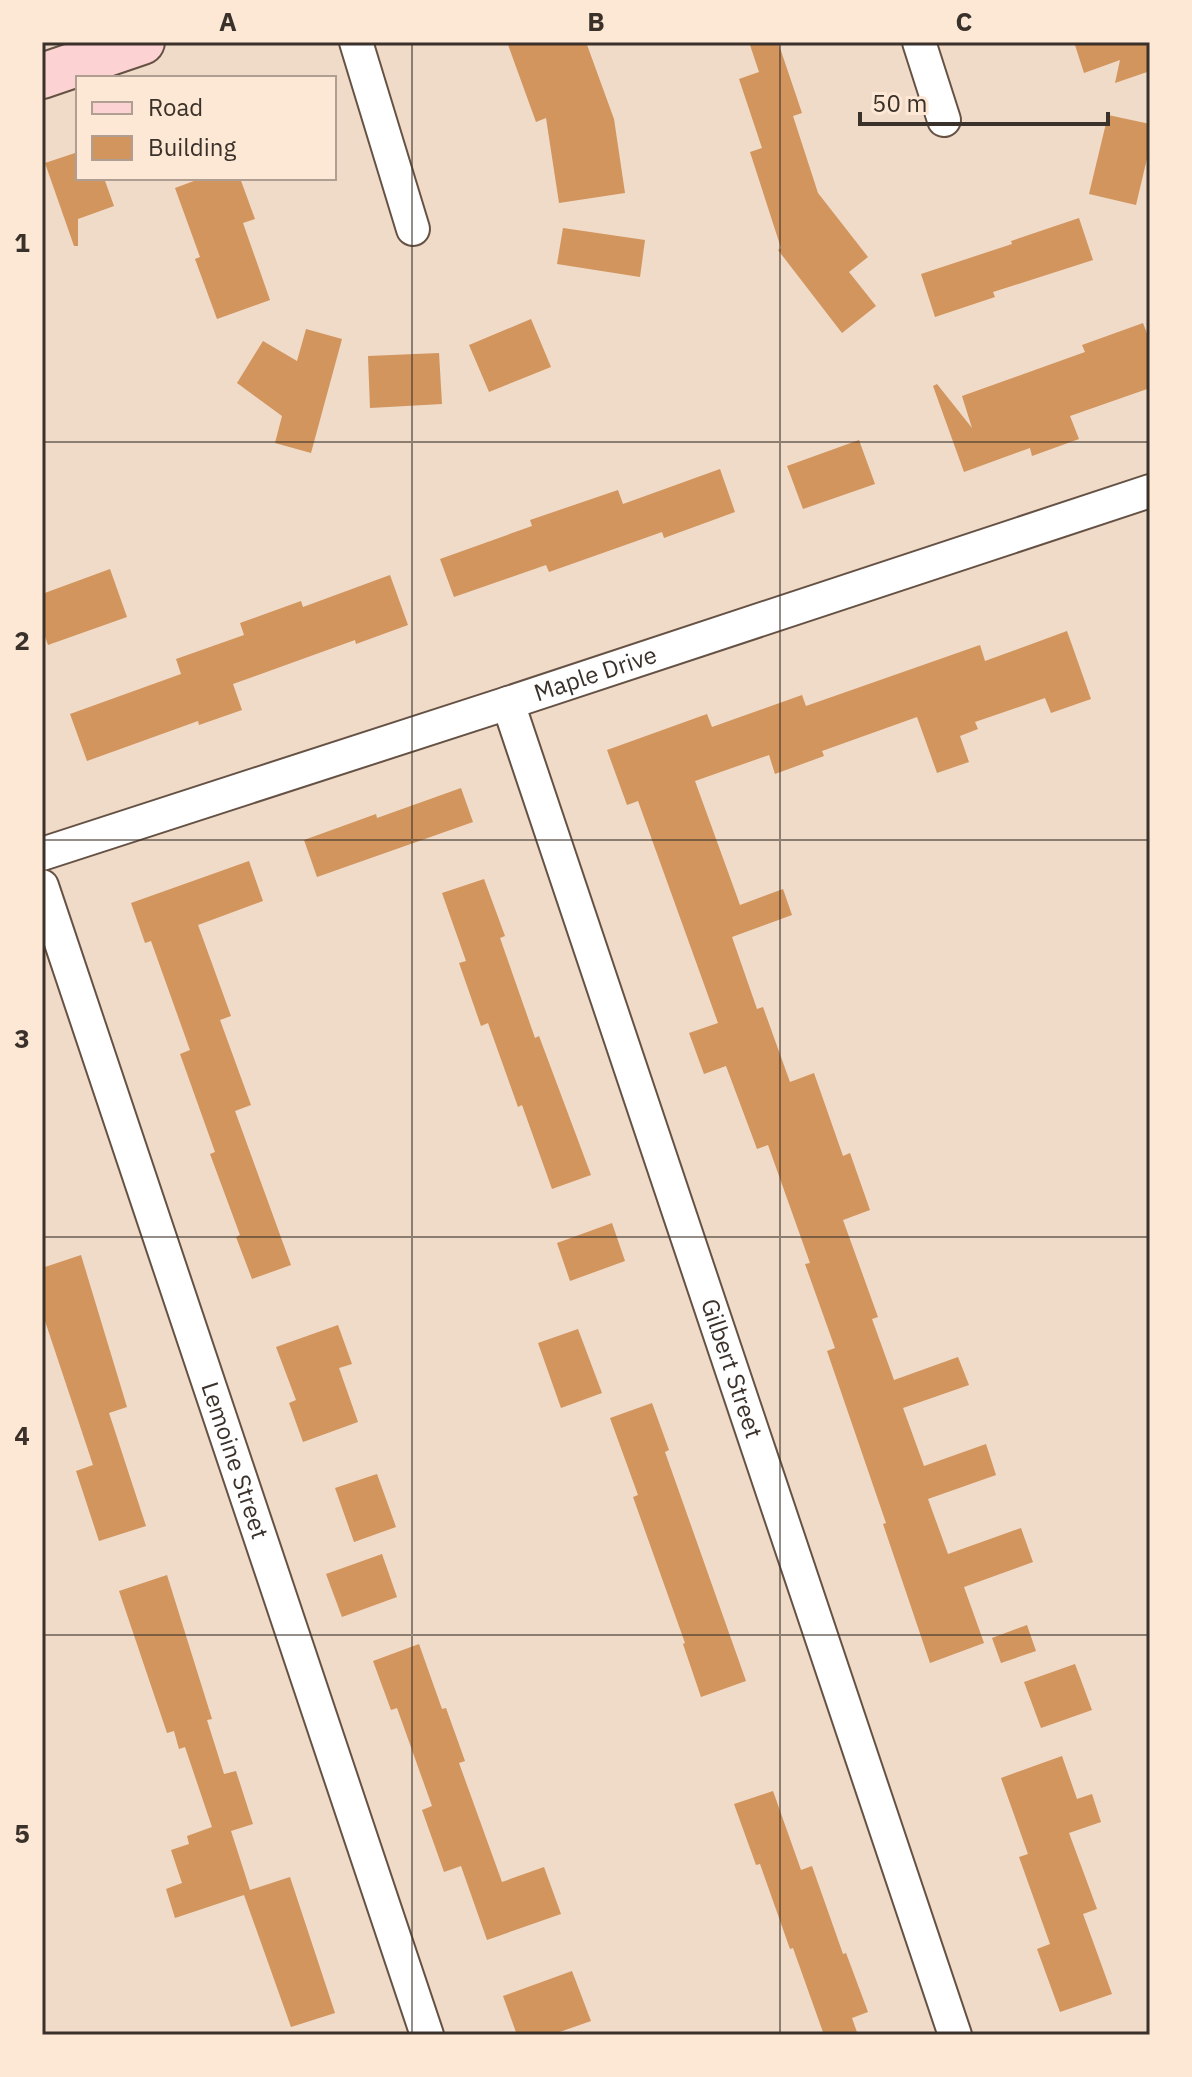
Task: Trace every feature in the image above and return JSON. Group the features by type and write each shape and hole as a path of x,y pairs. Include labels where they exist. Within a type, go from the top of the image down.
{"street":[{"path":"42,76 142,42"},
{"path":"356,42 413,229"},
{"path":"919,42 944,120"},
{"name":"Maple Drive","path":"42,854 1150,491"},
{"name":"Gilbert Street","path":"508,703 955,2035"},
{"name":"Lemoine Street","path":"42,886 427,2035"}],"building":[{"path":"507,42 586,42 614,119 625,193 559,203 546,118 536,122"},
{"path":"749,42 778,42 802,113 793,116 818,193 868,257 849,272 876,306 842,333 778,250 781,248 750,152 762,148 739,79 759,72"},
{"path":"1074,42 1150,42 1150,71 1115,83 1120,60 1084,73"},
{"path":"1108,115 1150,124 1150,146 1136,205 1089,194"},
{"path":"76,153 76,180 105,180 114,206 78,219 78,246 74,246 45,163"},
{"path":"197,180 241,180 255,219 243,223 270,300 217,319 195,259 200,257 175,188"},
{"path":"1079,218 1093,260 993,292 995,297 935,317 921,274"},
{"path":"563,228 645,240 640,277 557,264"},
{"path":"531,319 551,367 489,392 469,345"},
{"path":"1143,323 1150,341 1150,388 1070,416 1079,439 1032,456 1030,448 964,472 933,386 937,384 972,428 962,396 1085,352 1082,345"},
{"path":"306,329 342,339 311,453 275,443 282,416 237,383 263,341 297,361"},
{"path":"439,353 442,404 370,408 368,356"},
{"path":"859,440 875,484 803,509 787,466"},
{"path":"720,469 735,512 664,538 662,532 549,572 546,565 454,597 440,559 532,526 530,520 618,490 623,504"},
{"path":"110,569 127,617 48,645 42,628 42,594"},
{"path":"390,575 408,625 356,644 355,640 233,684 242,710 199,725 198,721 87,761 70,714 181,674 176,659 244,635 240,623 301,601 303,607"},
{"path":"1067,631 1091,699 1051,713 1045,698 975,722 978,729 960,736 969,762 937,773 917,717 822,751 824,756 775,774 769,755 695,781 740,905 783,889 792,915 732,937 757,1009 763,1007 790,1082 814,1073 843,1156 850,1153 870,1210 843,1220 878,1317 872,1319 894,1380 958,1357 969,1385 903,1408 924,1466 986,1444 996,1475 928,1499 948,1554 1021,1528 1033,1562 964,1587 984,1643 930,1663 827,1351 835,1348 805,1264 810,1263 768,1145 757,1149 726,1066 704,1074 689,1033 718,1023 638,801 627,805 607,750 707,714 712,727 802,695 806,706 980,645 985,661"},
{"path":"461,788 473,822 317,877 304,840"},
{"path":"249,861 263,901 198,925 231,1016 220,1020 251,1105 235,1111 291,1265 252,1279 236,1237 240,1235 210,1154 215,1152 180,1054 190,1050 151,941 145,943 131,903"},
{"path":"484,879 505,936 500,938 535,1038 539,1036 591,1175 552,1189 488,1023 481,1026 459,963 466,961 442,893"},
{"path":"612,1223 625,1261 570,1281 557,1243"},
{"path":"81,1255 127,1407 109,1413 146,1526 99,1541 76,1471 93,1465 42,1312 42,1268"},
{"path":"338,1325 352,1364 339,1368 358,1422 303,1442 289,1403 296,1400 276,1347"},
{"path":"578,1329 602,1393 561,1408 538,1343"},
{"path":"652,1403 669,1450 665,1452 746,1681 701,1697 633,1497 638,1495 610,1418"},
{"path":"377,1474 396,1527 354,1542 335,1488"},
{"path":"382,1554 397,1597 342,1617 326,1574"},
{"path":"167,1575 212,1719 207,1720 224,1774 236,1771 253,1824 231,1831 250,1890 290,1877 335,2013 291,2027 244,1895 175,1918 166,1889 182,1883 171,1850 189,1844 187,1836 212,1827 185,1747 179,1749 174,1731 167,1733 119,1591"},
{"path":"1027,1625 1036,1651 1001,1663 992,1638"},
{"path":"419,1644 465,1761 459,1763 502,1882 544,1867 561,1914 487,1940 461,1866 444,1872 422,1810 432,1806 397,1708 391,1710 373,1661"},
{"path":"1075,1664 1092,1710 1041,1728 1024,1682"},
{"path":"1062,1756 1077,1799 1092,1794 1101,1822 1069,1833 1097,1909 1083,1914 1112,1994 1060,2012 1037,1949 1050,1944 1019,1857 1028,1854 1001,1778"},
{"path":"773,1791 801,1870 812,1866 843,1954 846,1953 868,2012 852,2018 858,2035 824,2035 793,1948 790,1949 760,1864 756,1865 734,1804"},
{"path":"572,1971 591,2021 551,2035 517,2035 503,1996"}]}
